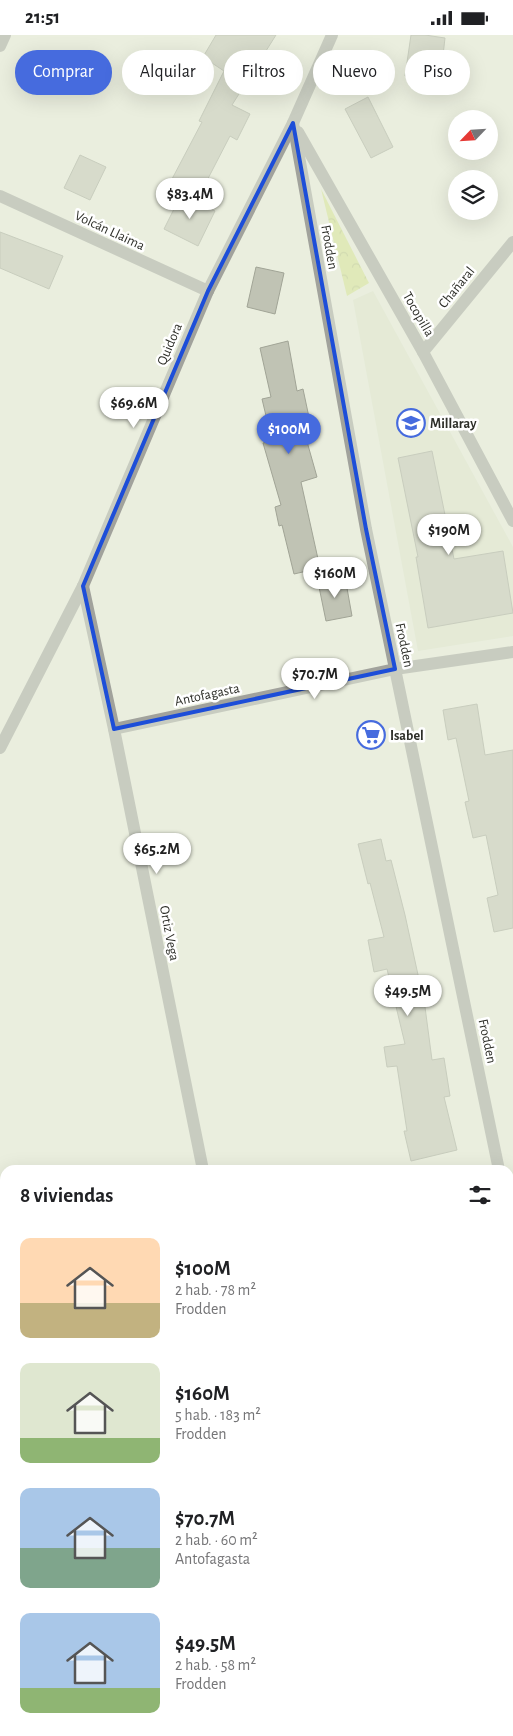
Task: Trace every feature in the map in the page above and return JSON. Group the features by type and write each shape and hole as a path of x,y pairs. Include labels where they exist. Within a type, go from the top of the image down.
{"street":[{"path":"0,46 5,35"},
{"name":"Quidora","path":"0,748 83,586 208,291 293,123 332,35"},
{"name":"Tocopilla","path":"293,123 423,352 513,521"},
{"name":"Frodden","path":"293,123 366,529 498,1165"},
{"name":"Volcán Llaima","path":"0,196 208,291"},
{"name":"Chañaral","path":"423,352 513,242"},
{"name":"Ortiz Vega","path":"83,586 114,729 202,1165"},
{"name":"Antofagasta","path":"114,729 395,669 513,652"}],"highlighted area":[{"path":"293,123 366,529 395,669 114,729 83,586 208,291"}],"shaded area":[{"name":"Millaray","path":"373,291 513,547 513,636 418,651 353,300"}],"green space":[{"path":"321,189 369,283 347,296"}],"building":[{"path":"216,35 276,35 267,50 224,50 224,71 214,64 214,50 207,50"},
{"path":"411,35 445,38 444,50 409,50"},
{"path":"224,71 224,95 238,95 232,105 250,114 237,140 230,136 200,194 172,179 202,122 199,121 212,95 214,95 214,91"},
{"path":"368,97 393,147 371,158 345,109"},
{"path":"80,155 106,167 90,200 64,188"},
{"path":"181,195 215,211 198,246 164,229"},
{"path":"0,232 63,256 49,289 0,268"},
{"path":"256,267 284,273 275,314 247,307"},
{"path":"288,341 297,391 303,389 310,422 302,424 317,477 301,482 320,568 294,574 282,525 279,526 275,507 281,505 263,443 272,441 262,399 271,397 260,348"},
{"path":"432,451 454,559 503,551 513,613 428,628 416,557 418,557 398,458"},
{"path":"345,577 352,616 326,621 318,582"},
{"path":"477,704 485,755 513,750 513,928 494,932 487,898 498,895 486,835 473,838 465,802 469,801 456,738 448,740 443,710"},
{"path":"381,839 386,861 391,860 405,915 425,1007 432,1060 444,1058 450,1096 444,1097 457,1150 411,1161 404,1131 407,1131 397,1066 387,1067 384,1047 405,1044 387,969 374,972 368,940 384,937 358,844"}],"place":[{"name":"Millaray","path":"411,423"},
{"name":"Isabel","path":"371,735"}]}
